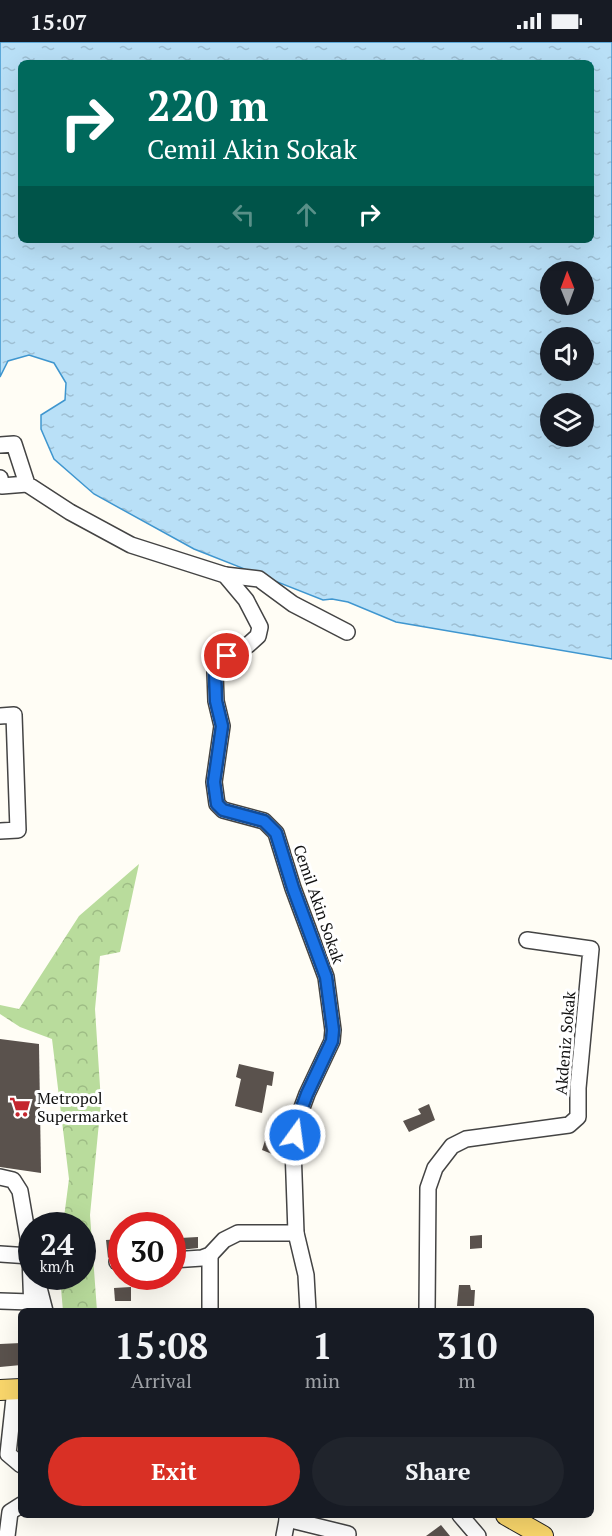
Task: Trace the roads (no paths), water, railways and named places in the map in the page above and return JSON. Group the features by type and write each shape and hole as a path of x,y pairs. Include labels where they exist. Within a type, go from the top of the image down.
{"main road":[{"path":"511,1518 543,1536"}],"street":[{"path":"0,445 14,444 27,484"},
{"path":"0,478 2,486 27,484 70,512 131,544 225,575 259,579 292,604 347,632"},
{"name":"Cemil Akin Sokak","path":"225,575 246,600 260,627 258,636 248,645 227,656 215,672 216,701 222,726 214,782 217,804 223,810 264,821 276,833 293,888 326,977 333,1030 332,1041 297,1121 293,1148 296,1233 306,1275 308,1308"},
{"path":"0,716 14,715 18,830 0,831"},
{"name":"Akdeniz Sokak","path":"427,1308 428,1188 435,1168 452,1146 466,1139 569,1125 578,1117 578,1088 591,949 527,940"},
{"path":"0,1177 13,1180 20,1191 23,1212"},
{"path":"186,1259 210,1255 224,1240 238,1233 296,1233"},
{"path":"0,1254 18,1257"},
{"path":"210,1255 210,1308"},
{"path":"0,1301 31,1307 31,1290"},
{"path":"40,1290 44,1308"},
{"path":"12,1389 8,1454 18,1462"},
{"path":"7,1536 10,1512 18,1507"},
{"path":"284,1536 288,1518"},
{"path":"292,1518 348,1534"},
{"path":"462,1518 474,1535"}],"water":[{"path":"0,42 612,42 612,659 396,622 348,602 323,600 194,549 94,494 54,459 41,429 41,415 65,400 66,383 54,363 29,355 8,361 0,377"}],"place":[{"name":"Metropol Supermarket","path":"20,1107"}]}
